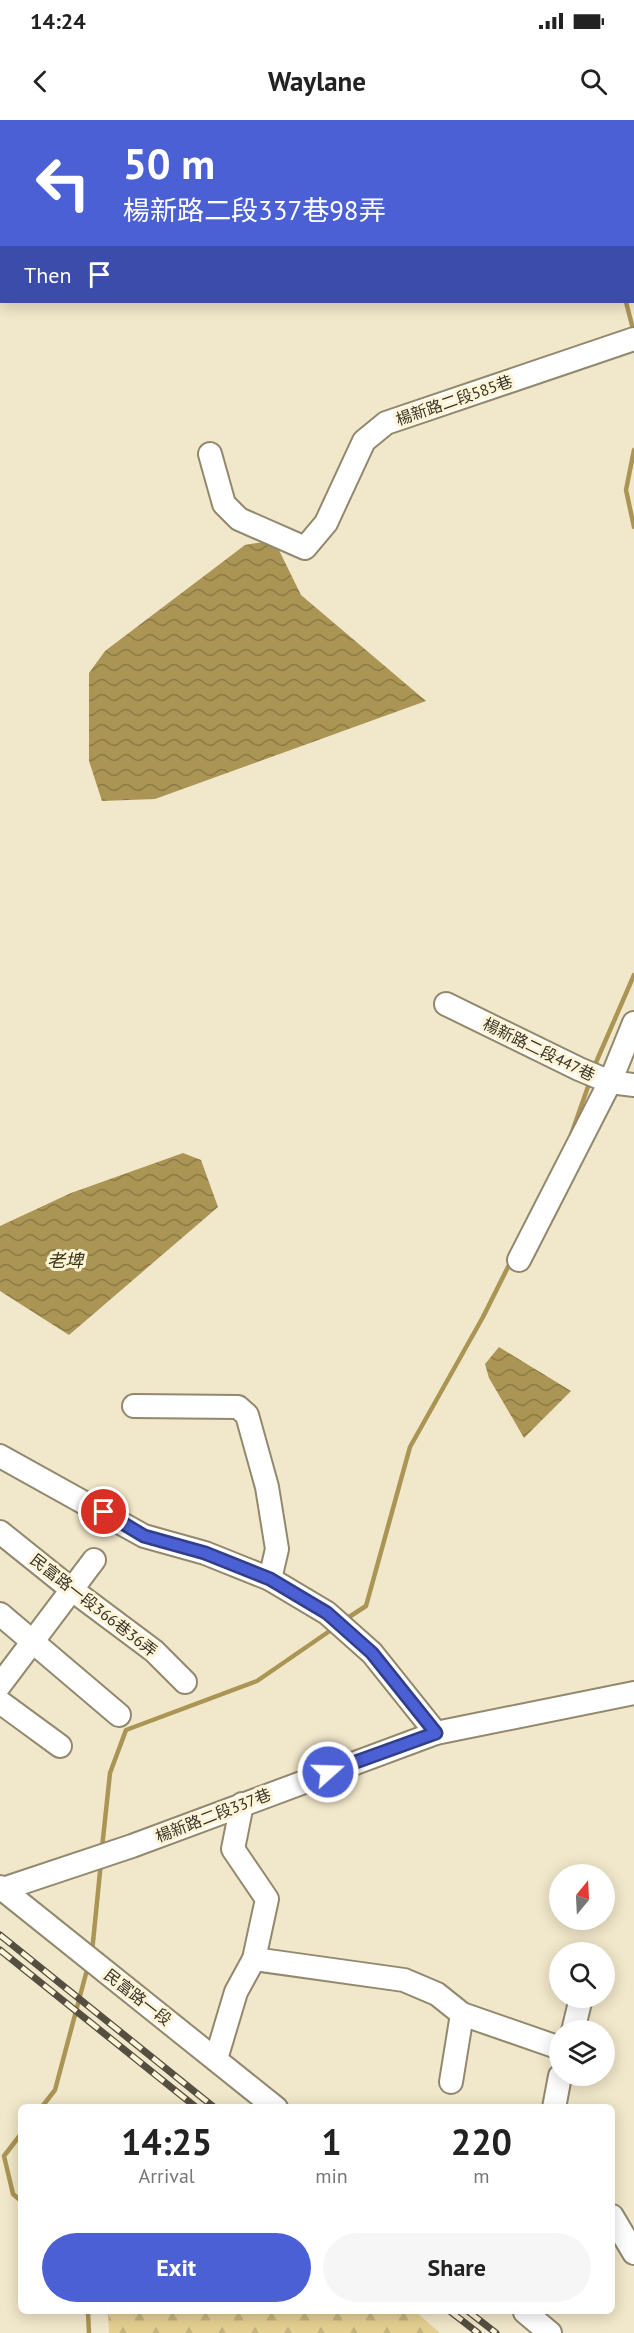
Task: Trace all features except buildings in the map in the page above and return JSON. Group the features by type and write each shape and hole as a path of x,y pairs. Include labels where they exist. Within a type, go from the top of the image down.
{"street":[{"name":"楊新路二段585巷","path":"210,454 224,504 239,519 305,548 326,523 364,441 386,423 634,339"},
{"name":"楊新路二段447巷","path":"446,1004 610,1082 634,1085"},
{"path":"519,1260 610,1082 634,1023"},
{"path":"134,1406 238,1407 247,1415 267,1487 277,1550 270,1579"},
{"path":"0,1456 144,1536 205,1553 270,1579 327,1613 372,1653 436,1733"},
{"name":"民富路一段366巷36弄","path":"0,1532 154,1651 184,1682"},
{"path":"0,1685 94,1560"},
{"path":"0,1614 34,1640 119,1715"},
{"name":"楊新路二段337巷","path":"2,1888 102,1856 436,1733 634,1693"},
{"path":"0,1702 60,1746"},
{"path":"216,2059 237,1992 254,1959 267,1899 232,1849 242,1804"},
{"name":"民富路一段","path":"2,1888 271,2104"},
{"path":"254,1959 404,1980 437,1994 462,2014 549,2044"},
{"path":"451,2082 462,2014"},
{"path":"555,2104 558,2086"},
{"path":"615,2221 634,2253"},
{"path":"527,2314 550,2333"}],"green space":[{"path":"108,2314 418,2314 440,2333 109,2333"}],"water":[{"path":"274,540 301,595 426,701 155,799 102,801 89,761 89,673 105,651 245,545"},
{"name":"老埤","path":"183,1153 201,1160 218,1207 69,1335 0,1291 0,1226 71,1193"},
{"path":"499,1347 571,1391 524,1438 489,1378 485,1364"}],"waterway":[{"path":"626,303 634,333"},
{"path":"634,450 626,490 634,527"},
{"path":"594,1067 634,975"},
{"path":"571,1135 590,1081"},
{"path":"346,1619 366,1606 410,1447 483,1317 512,1259"},
{"path":"102,1848 110,1773 126,1730 257,1681 334,1628"},
{"path":"92,1952 101,1862"},
{"path":"44,2104 55,2090 88,1966"},
{"path":"18,2138 4,2156 13,2194 18,2198"},
{"path":"88,2314 89,2333"}],"railway":[{"path":"0,1935 210,2104"},
{"path":"0,1950 192,2104"},
{"path":"454,2314 478,2333"},
{"path":"472,2314 496,2333"}],"route":[{"path":"104,1512 144,1536 205,1553 270,1579 327,1613 372,1653 436,1733 328,1772"}]}
